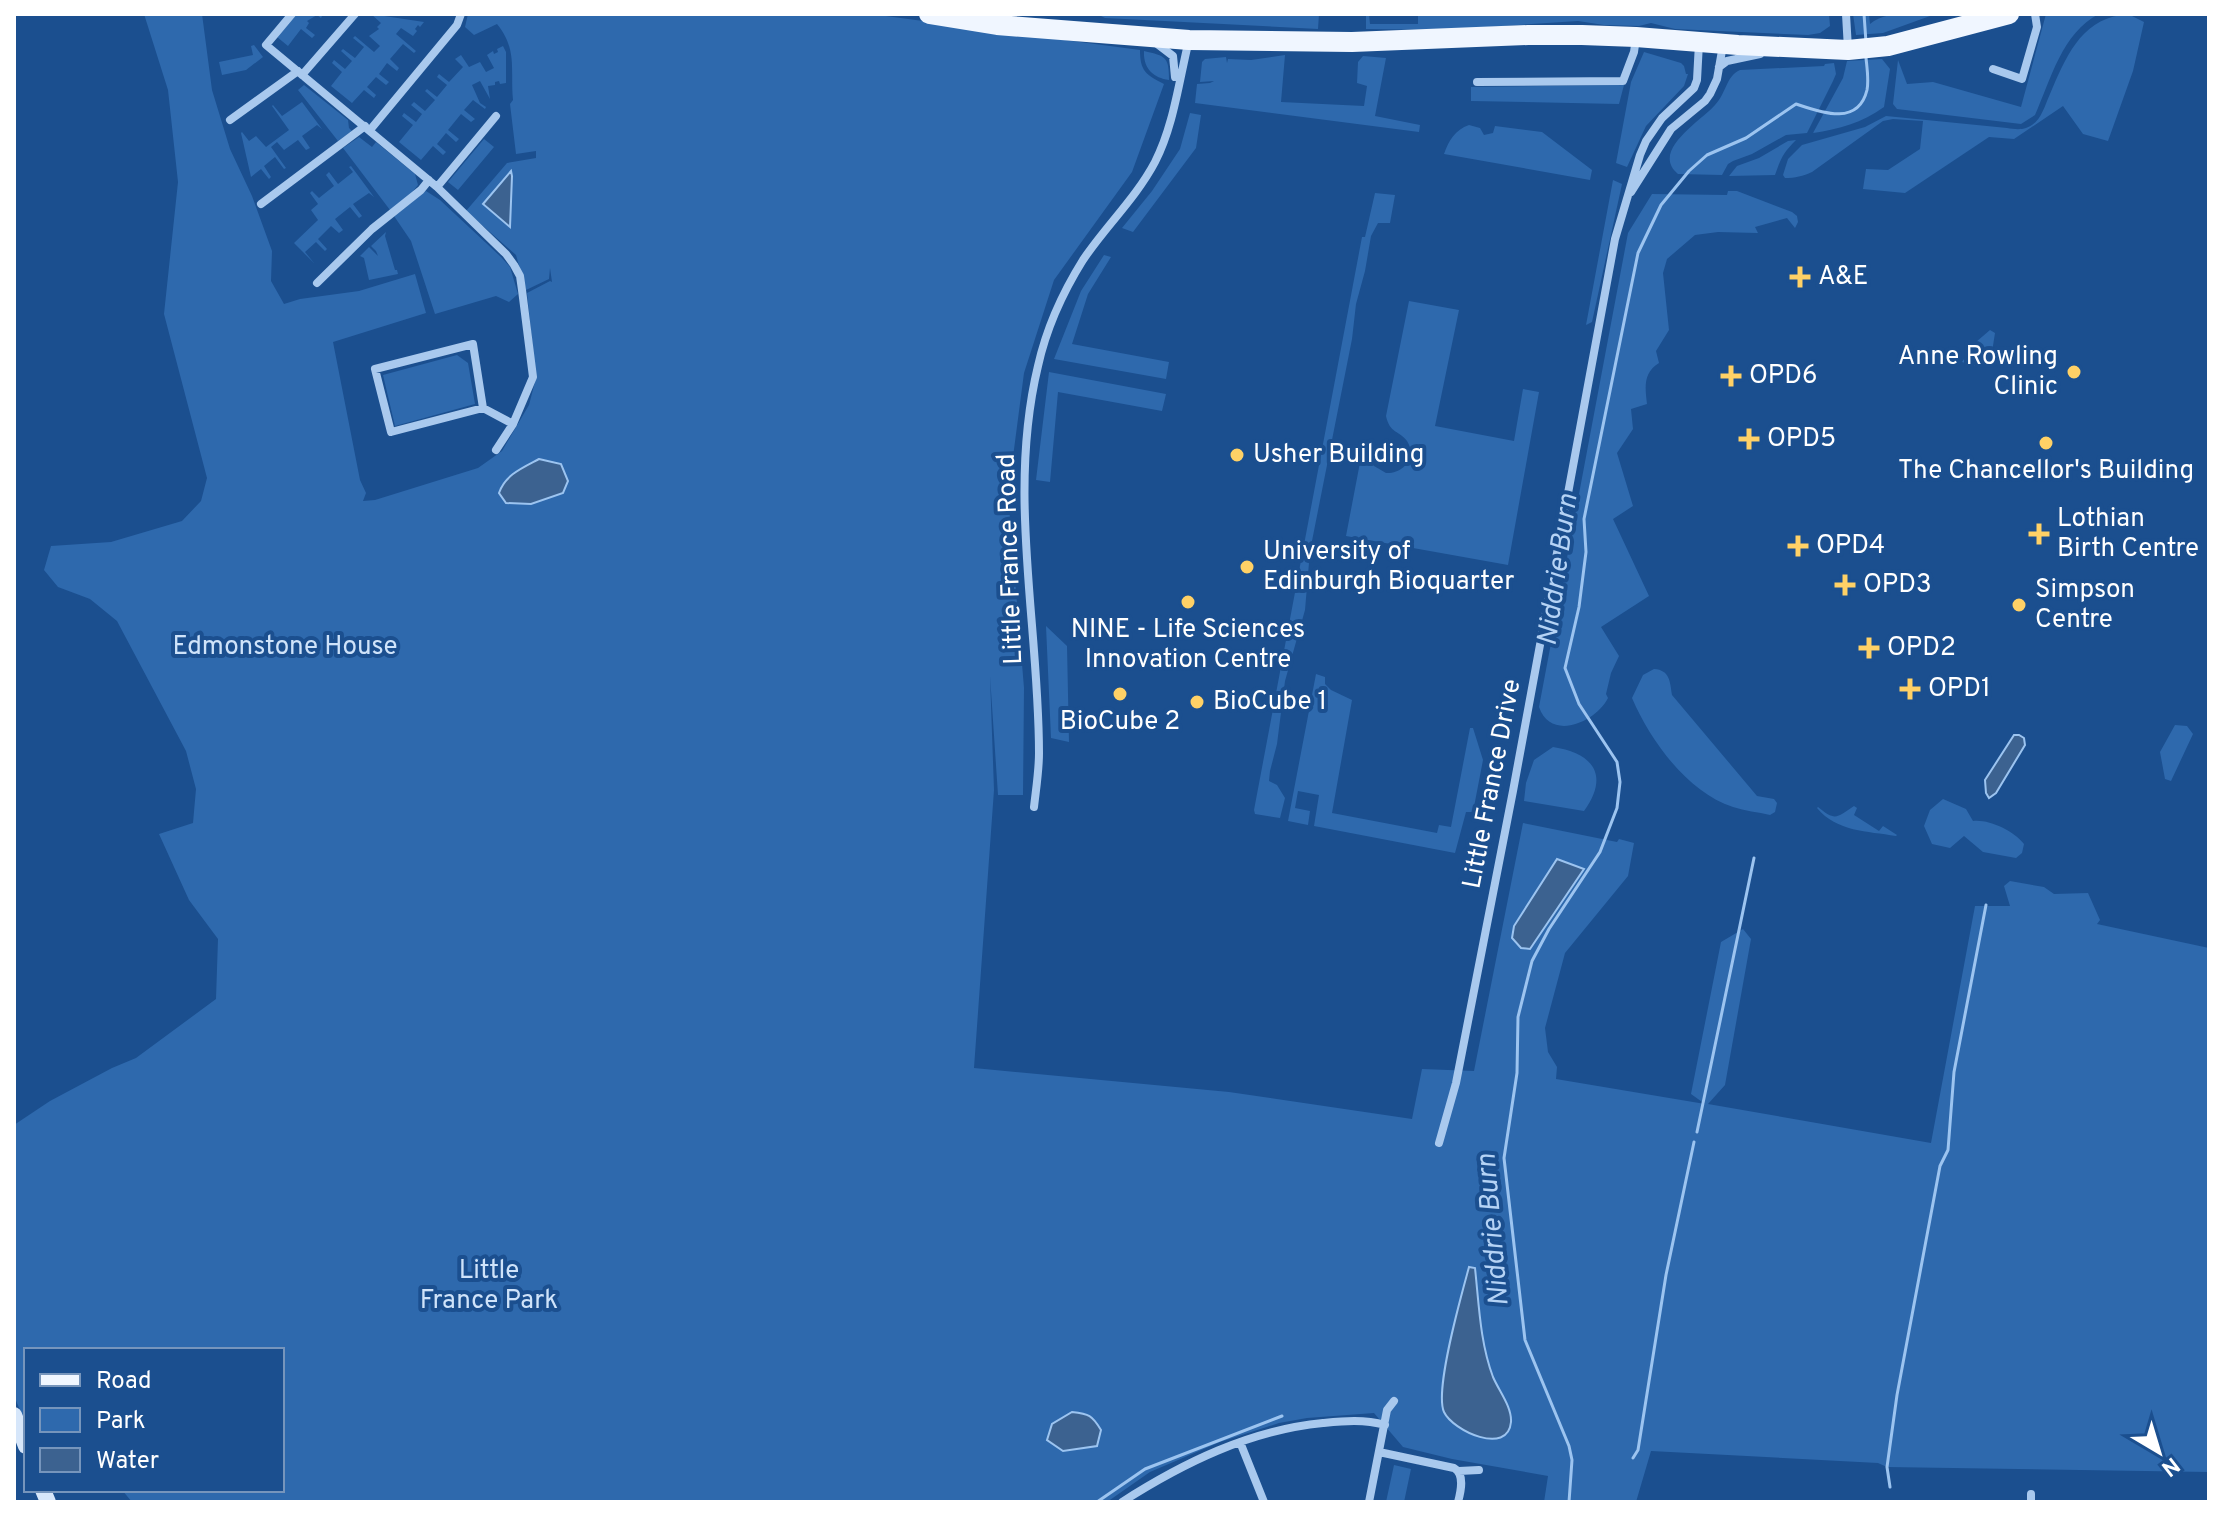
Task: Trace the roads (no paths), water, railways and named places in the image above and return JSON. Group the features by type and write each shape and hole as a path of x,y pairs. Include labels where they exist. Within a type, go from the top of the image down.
{"main road":[{"path":"929,14 997,25 1189,40 1352,42 1528,35 1636,37 1794,48 1857,49 1888,46 2009,14"}],"street":[{"path":"292,14 266,45 437,187 506,254 520,276 533,377 513,424 496,450"},
{"path":"230,120 300,73 355,14"},
{"path":"261,204 367,128 457,25 461,14"},
{"path":"1846,14 1857,49"},
{"path":"1993,69 2022,79 2037,27 2035,14"},
{"name":"Little France Road","path":"1146,37 1173,56 1176,70 1174,106"},
{"path":"1477,82 1623,81 1636,37"},
{"name":"Little France Road","path":"1034,807 1039,755 1024,491 1027,432 1037,368 1065,294 1083,261 1133,197 1155,162 1168,129 1189,40"},
{"name":"Little France Drive","path":"1439,1143 1456,1083 1513,791 1615,239 1646,141 1662,118 1694,88 1699,42"},
{"name":"Little France Drive","path":"1629,196 1671,129 1710,94 1717,79 1723,44"},
{"path":"1719,67 1741,57 1794,48"},
{"path":"437,187 496,116"},
{"path":"317,283 372,229 429,180"},
{"path":"483,408 473,344 375,369 391,432 483,408 513,424"},
{"path":"1369,1502 1387,1410 1394,1401"},
{"path":"14,1415 24,1441"},
{"path":"1122,1502 1175,1470 1279,1429 1362,1421 1385,1425"},
{"path":"1240,1442 1264,1502"},
{"path":"1379,1452 1459,1471 1479,1470"},
{"path":"1458,1502 1459,1471"}],"water":[{"path":"511,171 512,176 510,227 483,204"},
{"path":"539,459 561,464 568,481 563,493 531,504 506,503 499,493 505,481"},
{"path":"2014,735 2024,738 2025,745 1996,793 1989,798 1985,780"},
{"path":"1557,859 1584,869 1530,949 1521,948 1512,938 1514,926"},
{"path":"1469,1267 1475,1268 1485,1350 1493,1377 1511,1416 1508,1432 1491,1439 1458,1426 1444,1412 1442,1401 1446,1363"},
{"path":"1072,1412 1095,1421 1101,1430 1097,1446 1063,1451 1047,1440 1052,1424"}],"waterway":[{"path":"1864,14 1866,42"},
{"name":"Niddrie Burn","path":"1569,1502 1572,1460 1569,1446 1525,1340 1504,1158 1517,1073 1518,1017 1532,961 1549,929 1600,852 1617,808 1620,782 1617,762 1579,704 1565,668 1579,607 1586,552 1584,519 1638,253 1661,205 1689,171 1707,155 1746,138 1796,104 1837,114 1855,109 1867,90 1866,58"},
{"path":"1697,1132 1754,858"},
{"path":"1890,1487 1887,1467 1897,1395 1940,1166 1948,1150 1954,1072 1986,905"},
{"path":"1633,1458 1638,1450 1666,1275 1694,1142"},
{"path":"1097,1502 1145,1469 1282,1416"}],"place":[{"name":"A&E","path":"1800,277"},
{"name":"Anne Rowling Clinic","path":"2074,372"},
{"name":"OPD6","path":"1731,376"},
{"name":"OPD5","path":"1749,439"},
{"name":"The Chancellor's Building","path":"2046,443"},
{"name":"Usher Building","path":"1237,455"},
{"name":"Lothian Birth Centre","path":"2039,534"},
{"name":"OPD4","path":"1798,546"},
{"name":"University of Edinburgh Bioquarter","path":"1247,567"},
{"name":"OPD3","path":"1845,585"},
{"name":"NINE - Life Sciences Innovation Centre","path":"1188,602"},
{"name":"Simpson Centre","path":"2019,605"},
{"name":"OPD2","path":"1869,648"},
{"name":"OPD1","path":"1910,689"},
{"name":"BioCube 2","path":"1120,694"},
{"name":"BioCube 1","path":"1197,702"}],"park label":[{"name":"Edmonstone House","path":"285,647"},
{"name":"Little France Park","path":"489,1286"}]}
